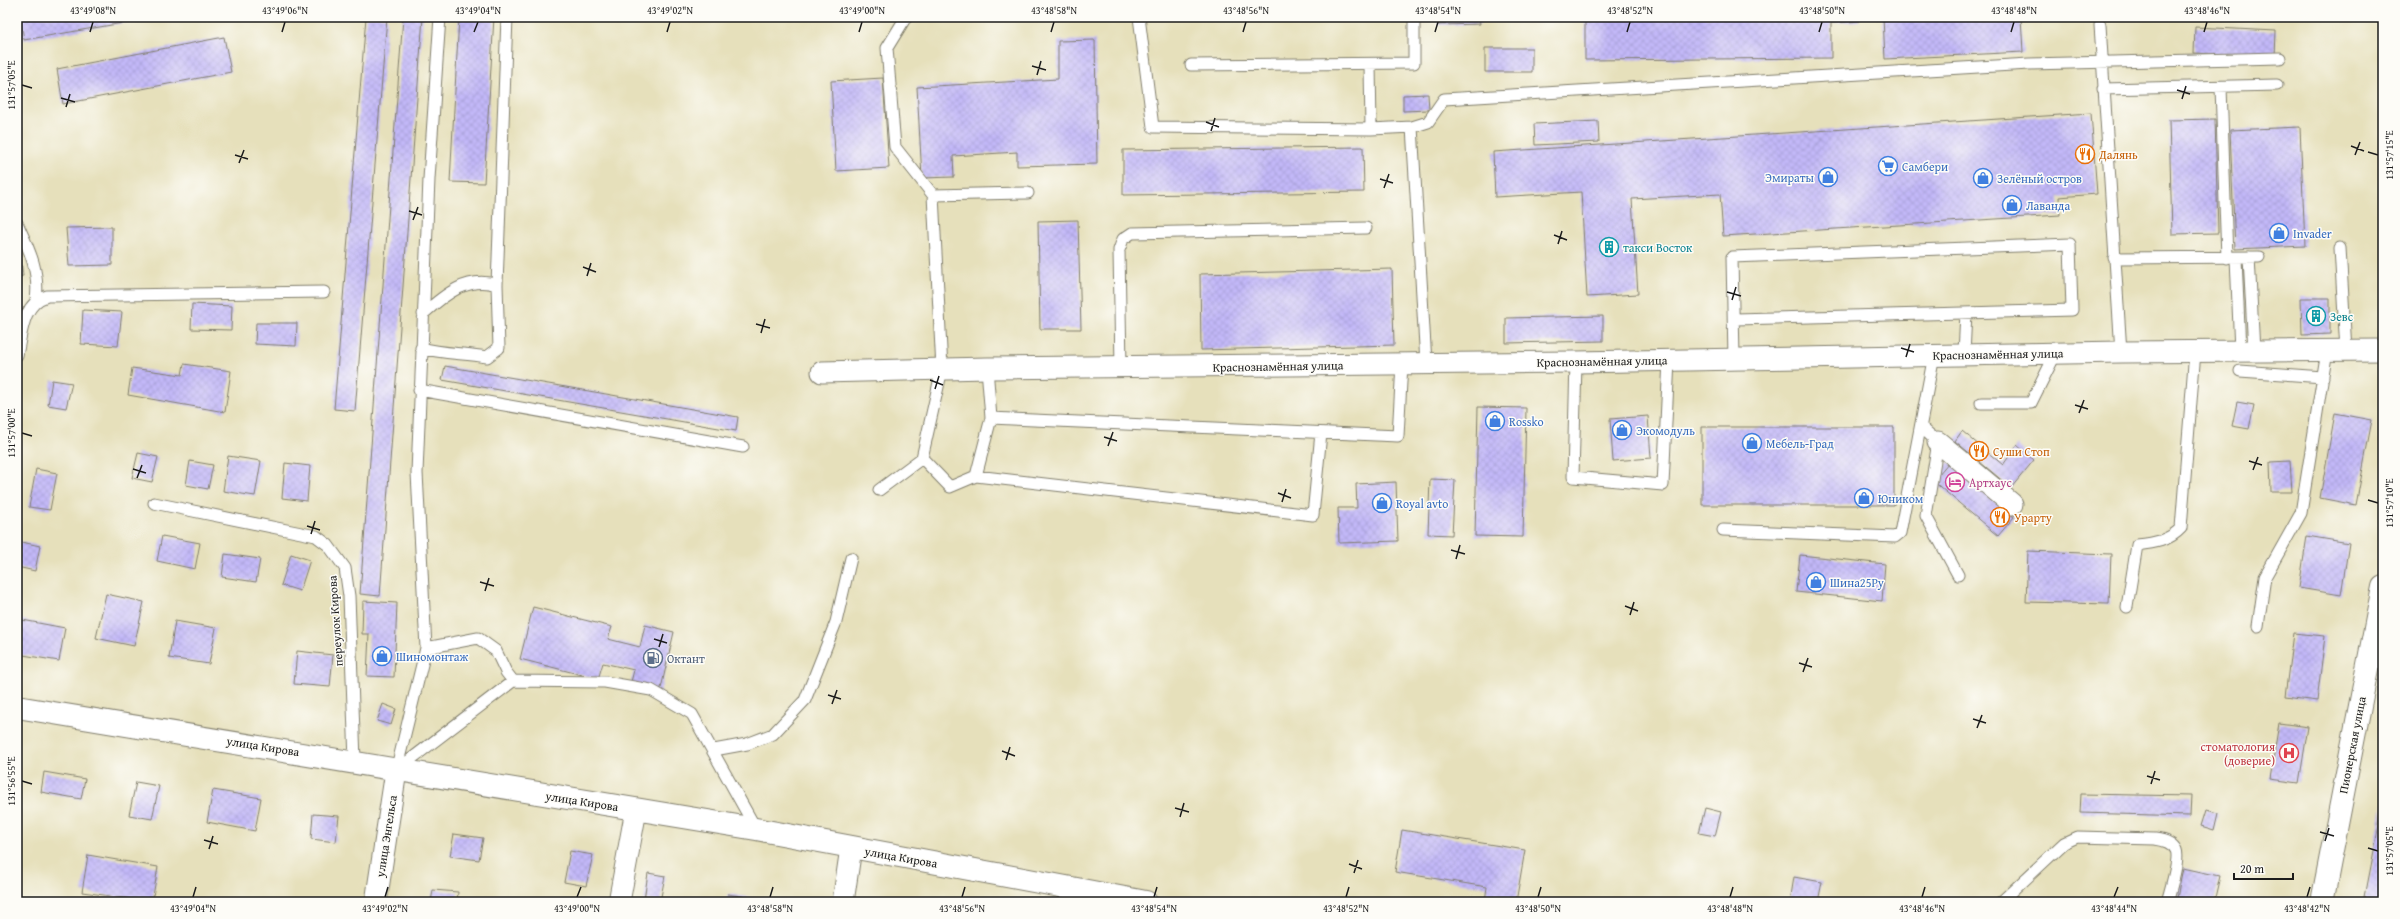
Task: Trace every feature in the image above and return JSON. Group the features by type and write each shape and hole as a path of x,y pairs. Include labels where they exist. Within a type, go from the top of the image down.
{"highway":[{"name":"Пионерская улица","path":"2322,902 2376,663 2383,587"},
{"name":"улица Кирова","path":"17,707 355,761 396,771 756,829 1146,902"}],"street":[{"name":"Краснознамённая улица","path":"822,372 987,368 1121,368 1576,362 2195,351 2245,357 2337,350 2383,350"},
{"path":"1938,442 2012,504"},
{"name":"улица Энгельса","path":"376,902 396,771"},
{"path":"619,902 636,810"},
{"path":"843,902 851,848"}],"lane":[{"path":"396,771 426,648 417,473 421,348 440,17"},
{"path":"421,348 439,353 466,354 487,358 499,348 497,285 507,17"},
{"path":"879,490 922,458 942,369 933,196 895,147 887,48 906,17"},
{"path":"1139,17 1153,127 1371,129 1412,127 1428,122 1444,99 2029,64 2280,58"},
{"path":"1191,65 1414,63 1414,17"},
{"path":"2100,25 2101,62 2121,352"},
{"path":"1370,64 1371,129"},
{"path":"2103,89 2277,85"},
{"path":"2221,87 2232,258 2245,357"},
{"path":"1412,127 1426,363"},
{"path":"933,196 1028,193"},
{"path":"17,223 33,256 38,285 36,300"},
{"path":"1121,368 1119,250 1123,239 1132,233 1366,228"},
{"path":"1734,359 1735,319 1732,257 2070,244 2072,310 1735,319"},
{"path":"2258,626 2264,577 2301,513 2323,377 2337,350 2340,248"},
{"path":"2114,258 2254,257 2245,357"},
{"path":"423,314 456,288 484,280 497,285"},
{"path":"17,355 27,311 36,300 47,296 324,292"},
{"path":"1964,354 1966,313"},
{"path":"2127,607 2136,545 2158,542 2174,536 2182,528 2195,351"},
{"path":"1981,403 2031,403 2056,353"},
{"path":"1723,530 1895,537 1900,533 1903,526 1922,428 1934,355"},
{"path":"2245,357 2323,377"},
{"path":"1576,362 1573,477 1663,485 1669,360"},
{"path":"991,418 1398,436 1402,364"},
{"path":"976,476 991,418 987,368"},
{"path":"419,390 743,447"},
{"path":"1922,428 1938,442 1926,516 1958,575"},
{"path":"922,458 950,487 976,476 1313,515 1321,433"},
{"name":"переулок Кирова","path":"154,503 316,536 328,545 345,568 349,596 355,761"},
{"path":"714,750 747,744 773,734 806,700 836,622 851,558"},
{"path":"426,648 478,638 496,651 506,672 513,681"},
{"path":"396,771 513,681 605,682 651,690 692,714 714,750 756,829"},
{"path":"2001,902 2064,843 2077,837 2155,839 2166,841 2173,845 2177,851 2177,859 2167,902"}],"building":[{"path":"20,17 152,17 152,18 24,40"},
{"path":"366,17 387,17 355,411 334,409"},
{"path":"403,17 423,17 380,596 360,594"},
{"path":"459,17 494,17 484,183 450,182"},
{"path":"1438,17 1479,17 1480,24 1438,25"},
{"path":"1585,17 1859,17 1859,21 1831,23 1831,58 1585,60"},
{"path":"1883,17 2021,17 2023,52 1885,59"},
{"path":"2195,27 2276,31 2275,57 2194,53"},
{"path":"224,37 231,72 63,104 57,69"},
{"path":"1095,40 1097,164 1017,166 1017,152 953,156 954,177 922,178 917,87 1058,79 1058,41"},
{"path":"1485,48 1532,48 1532,72 1485,72"},
{"path":"883,78 889,168 836,171 831,81"},
{"path":"1428,94 1429,110 1403,111 1403,95"},
{"name":"Самбери","path":"2091,113 2097,194 2059,197 2060,215 1723,236 1720,194 1632,199 1638,294 1587,297 1581,192 1495,197 1493,152"},
{"path":"2215,119 2218,233 2172,234 2169,120"},
{"path":"1598,121 1599,142 1535,145 1534,124"},
{"path":"2300,127 2305,246 2235,249 2230,130"},
{"path":"1363,147 1364,192 1123,195 1123,150"},
{"path":"1078,220 1081,329 1040,329 1038,221"},
{"path":"112,227 112,265 69,266 66,228"},
{"path":"21,259 23,276 17,277 17,260"},
{"path":"1392,269 1394,345 1201,350 1200,274"},
{"name":"Зевс","path":"2301,298 2330,298 2330,334 2302,335"},
{"path":"192,304 232,306 231,330 191,329"},
{"path":"83,310 122,312 118,346 81,344"},
{"path":"1603,316 1603,341 1506,343 1506,318"},
{"path":"256,323 297,323 296,346 255,344"},
{"path":"184,364 231,371 225,412 128,395 132,368 182,375"},
{"path":"445,366 738,417 736,431 442,380"},
{"path":"52,380 72,383 66,408 48,405"},
{"path":"2237,402 2254,405 2249,429 2232,426"},
{"path":"1478,407 1526,408 1523,537 1475,536"},
{"path":"2335,413 2372,420 2356,505 2320,498"},
{"path":"1648,416 1651,458 1613,461 1610,419"},
{"path":"1702,427 1894,427 1894,505 1702,505"},
{"path":"1962,431 2003,465 2017,445 2034,460 2011,488 1955,441"},
{"path":"138,453 158,457 152,482 132,478"},
{"path":"228,456 261,461 255,496 223,491"},
{"path":"190,461 213,465 208,489 186,485"},
{"path":"2290,461 2292,492 2271,492 2270,462"},
{"path":"1949,462 2014,517 1998,536 1933,481"},
{"path":"285,463 310,466 307,501 282,498"},
{"path":"36,469 57,473 50,510 29,507"},
{"path":"1430,479 1455,480 1452,535 1428,534"},
{"path":"1396,482 1398,541 1339,543 1338,508 1357,508 1356,484"},
{"path":"162,536 200,543 195,569 157,561"},
{"path":"2307,536 2349,543 2341,595 2299,588"},
{"path":"17,541 40,546 35,571 17,567"},
{"path":"2028,551 2111,554 2109,604 2026,602"},
{"path":"225,554 260,559 256,582 222,577"},
{"path":"291,554 310,560 300,591 281,585"},
{"path":"1800,555 1885,564 1882,601 1796,592"},
{"path":"106,594 144,602 134,646 96,638"},
{"path":"363,601 397,603 394,677 367,676 369,634 362,634"},
{"path":"533,607 612,627 608,639 640,647 645,625 674,632 659,697 629,690 634,670 603,663 598,679 520,659"},
{"path":"17,619 65,628 59,661 17,654"},
{"path":"175,621 216,628 209,664 169,658"},
{"path":"2293,633 2325,636 2317,701 2285,697"},
{"path":"297,651 333,655 330,687 294,684"},
{"path":"2383,700 2383,716 2380,715"},
{"path":"383,704 396,709 391,725 377,721"},
{"path":"2279,723 2308,727 2299,783 2270,779"},
{"path":"44,772 85,779 81,799 41,792"},
{"path":"136,782 159,786 152,819 129,815"},
{"path":"213,790 261,798 255,831 207,822"},
{"path":"2081,794 2191,796 2190,816 2080,813"},
{"path":"2382,803 2383,902 2364,902 2379,825"},
{"path":"1705,808 1721,812 1715,836 1699,833"},
{"path":"2206,810 2218,813 2214,830 2201,826"},
{"path":"313,814 339,816 336,842 311,839"},
{"path":"1402,830 1525,850 1516,902 1485,901 1487,887 1395,872"},
{"path":"454,834 483,838 479,860 450,856"},
{"path":"570,851 593,855 586,886 564,882"},
{"path":"88,855 158,867 152,902 82,892"},
{"path":"2183,868 2220,876 2214,902 2176,902"},
{"path":"648,873 665,876 660,902 644,900"},
{"path":"1794,877 1822,882 1818,902 1790,902"},
{"path":"433,890 458,892 457,902 431,902"},
{"path":"728,894 771,901 726,902"}],"place":[{"name":"Далянь","path":"2085,154"},
{"name":"Самбери","path":"1888,166"},
{"name":"Эмираты","path":"1828,177"},
{"name":"Зелёный остров","path":"1983,178"},
{"name":"Лаванда","path":"2012,205"},
{"name":"Invader","path":"2279,233"},
{"name":"такси Восток","path":"1609,247"},
{"name":"Зевс","path":"2316,316"},
{"name":"Rossko","path":"1495,421"},
{"name":"Экомодуль","path":"1622,430"},
{"name":"Мебель-Град","path":"1752,443"},
{"name":"Суши Стоп","path":"1979,451"},
{"name":"Артхаус","path":"1955,482"},
{"name":"Юником","path":"1864,498"},
{"name":"Royal avto","path":"1382,503"},
{"name":"Урарту","path":"2000,517"},
{"name":"Шина25Ру","path":"1816,582"},
{"name":"Шиномонтаж","path":"382,656"},
{"name":"Октант","path":"653,658"},
{"name":"стоматология (доверие)","path":"2289,753"}]}
